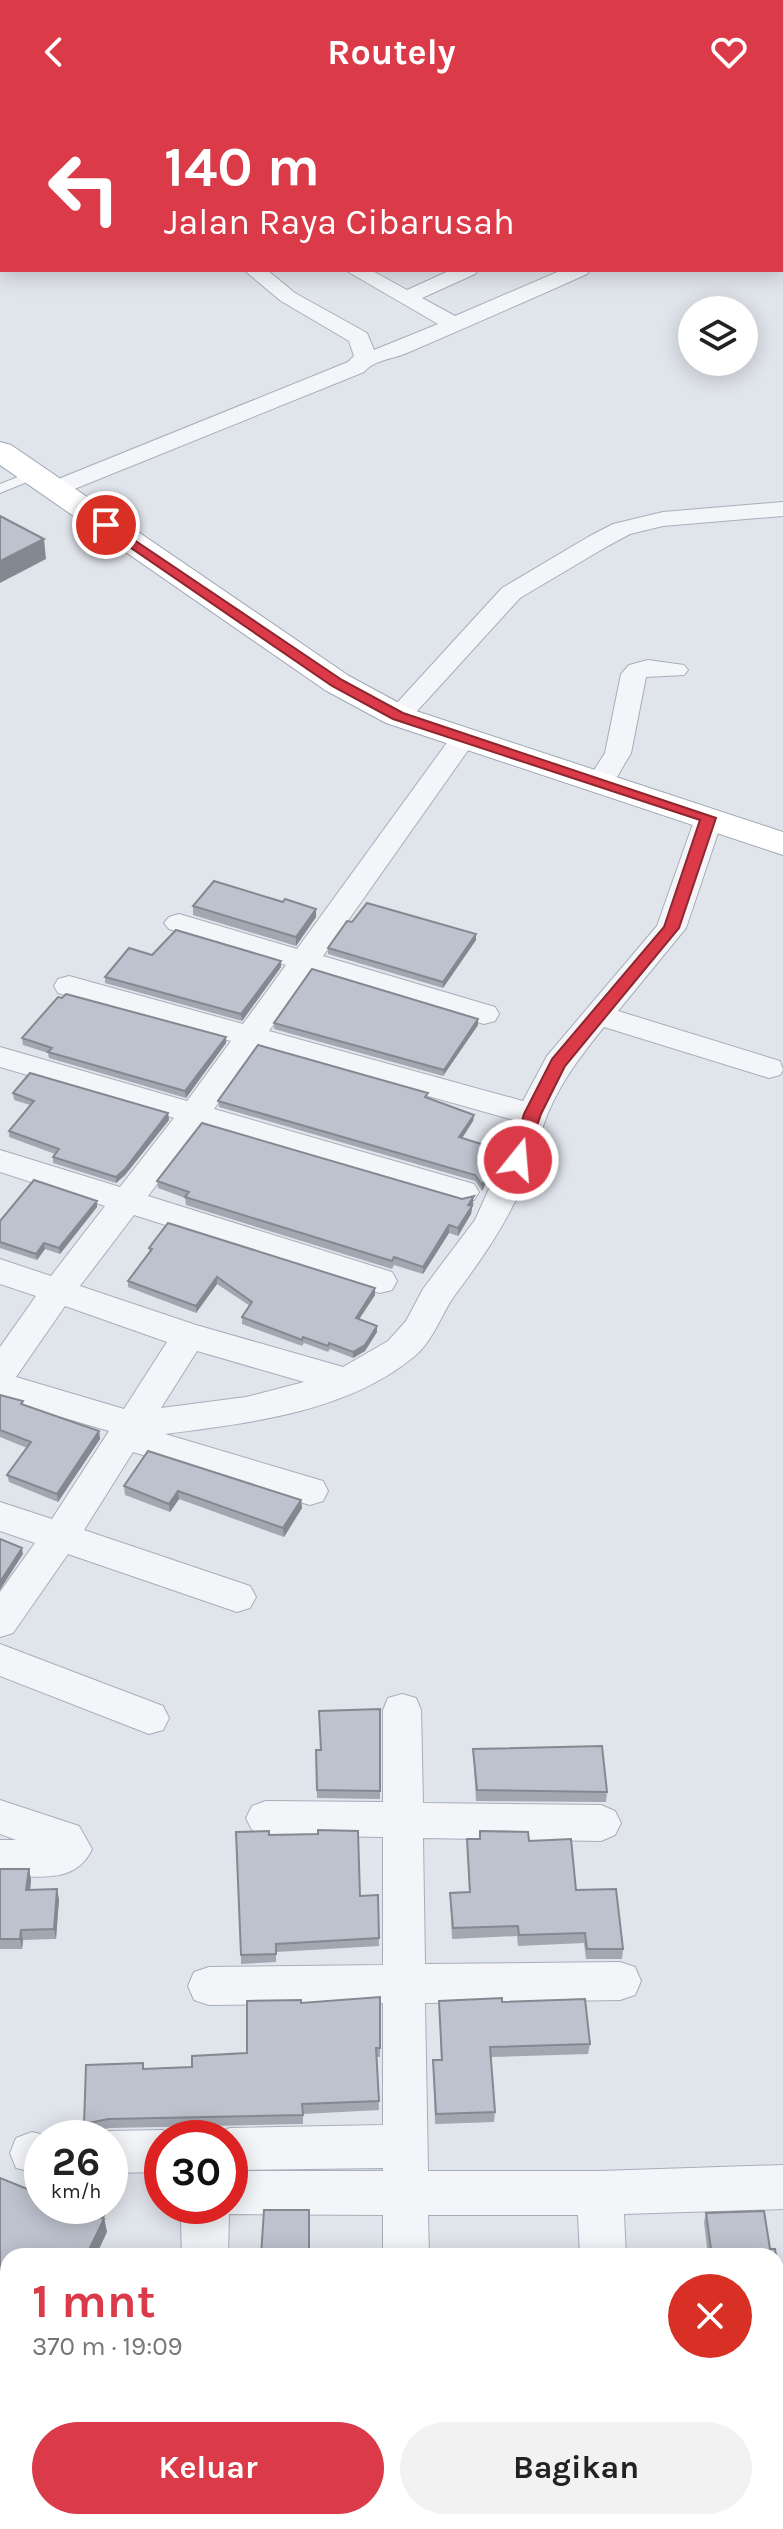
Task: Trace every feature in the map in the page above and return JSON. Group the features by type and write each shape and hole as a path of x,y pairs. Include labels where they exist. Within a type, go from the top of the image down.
{"main road":[{"path":"0,451 337,683 398,716 783,844"}],"street":[{"path":"257,272 288,297 359,338 365,357"},
{"path":"359,272 456,325"},
{"path":"405,298 464,272"},
{"path":"44,482 344,374 365,357 381,356 575,272"},
{"path":"398,716 511,593 597,542 622,529 663,519 783,509"},
{"path":"601,781 618,753 634,674 639,669 648,668 675,670"},
{"path":"0,1373 59,1289 194,1114 463,739"},
{"path":"129,1431 246,1410 347,1381 400,1350 419,1329 435,1298 489,1224 518,1160 532,1114 558,1063 671,928 709,818"},
{"path":"179,923 484,1014"},
{"path":"69,986 532,1114"},
{"path":"598,1015 769,1068"},
{"path":"0,1057 463,1192"},
{"path":"0,1161 380,1281"},
{"path":"0,1271 189,1336 347,1381"},
{"path":"0,1622 60,1537 189,1336"},
{"path":"0,1386 310,1491"},
{"path":"0,1516 237,1597"},
{"path":"0,1660 149,1718"},
{"path":"402,1710 406,2248"},
{"path":"0,1817 65,1839 72,1846 64,1857 0,1858"},
{"path":"266,1818 601,1823"},
{"path":"209,1986 620,1981"},
{"path":"248,2149 405,2146"},
{"path":"248,2193 600,2193 783,2187"},
{"path":"600,2193 603,2248"},
{"path":"204,2224 205,2248"}],"lane":[{"path":"0,489 44,482"}],"building":[{"path":"0,516 44,539 0,561"},
{"path":"214,881 316,909 296,937 193,906"},
{"path":"367,903 476,934 443,982 328,948 347,921 352,922"},
{"path":"176,930 281,961 241,1014 105,977 129,948 152,955"},
{"path":"312,969 478,1019 444,1070 274,1023"},
{"path":"66,994 226,1037 185,1091 48,1052 52,1048 22,1038 58,997"},
{"path":"258,1045 428,1093 425,1097 474,1115 459,1137 500,1150 482,1185 475,1175 218,1101"},
{"path":"30,1073 168,1113 116,1177 53,1157 59,1149 9,1131 34,1101 13,1093"},
{"path":"202,1123 462,1199 474,1196 468,1205 472,1206 458,1228 449,1225 423,1267 394,1257 392,1261 185,1197 189,1192 157,1181"},
{"path":"34,1180 97,1201 59,1248 44,1243 36,1254 0,1242 0,1221"},
{"path":"168,1223 375,1288 356,1318 377,1326 365,1345 353,1352 329,1343 328,1346 303,1337 302,1340 242,1317 252,1302 217,1277 196,1306 128,1281"},
{"path":"0,1395 99,1431 57,1494 7,1475 31,1442 0,1430"},
{"path":"148,1451 301,1500 283,1528 178,1491 169,1504 124,1486"},
{"path":"0,1539 22,1548 0,1582"},
{"path":"380,1709 380,1791 317,1790 316,1750 321,1750 319,1711"},
{"path":"602,1746 607,1792 477,1790 473,1749"},
{"path":"318,1830 358,1831 360,1896 378,1895 379,1938 276,1944 276,1954 241,1955 236,1832 318,1834"},
{"path":"480,1831 528,1832 529,1841 571,1839 576,1890 616,1889 623,1949 587,1949 585,1933 519,1935 518,1926 453,1928 450,1893 470,1892 467,1839 480,1839"},
{"path":"0,1869 29,1869 26,1890 57,1889 54,1929 21,1930 20,1939 0,1939"},
{"path":"380,1997 380,2048 376,2048 379,2101 302,2104 303,2115 84,2120 86,2065 143,2063 143,2069 192,2067 192,2056 247,2053 247,2001 301,2000 301,2003"},
{"path":"502,1998 502,2002 585,1999 590,2044 490,2047 495,2112 436,2114 433,2060 442,2060 439,2001"},
{"path":"0,2178 24,2188 24,2224 102,2224 90,2248 0,2248"},
{"path":"264,2210 309,2210 309,2248 262,2248"},
{"path":"764,2211 770,2248 711,2248 706,2213"}],"route":[{"path":"106,525 337,683 398,716 709,818 671,928 558,1063 532,1114 518,1160"}]}
